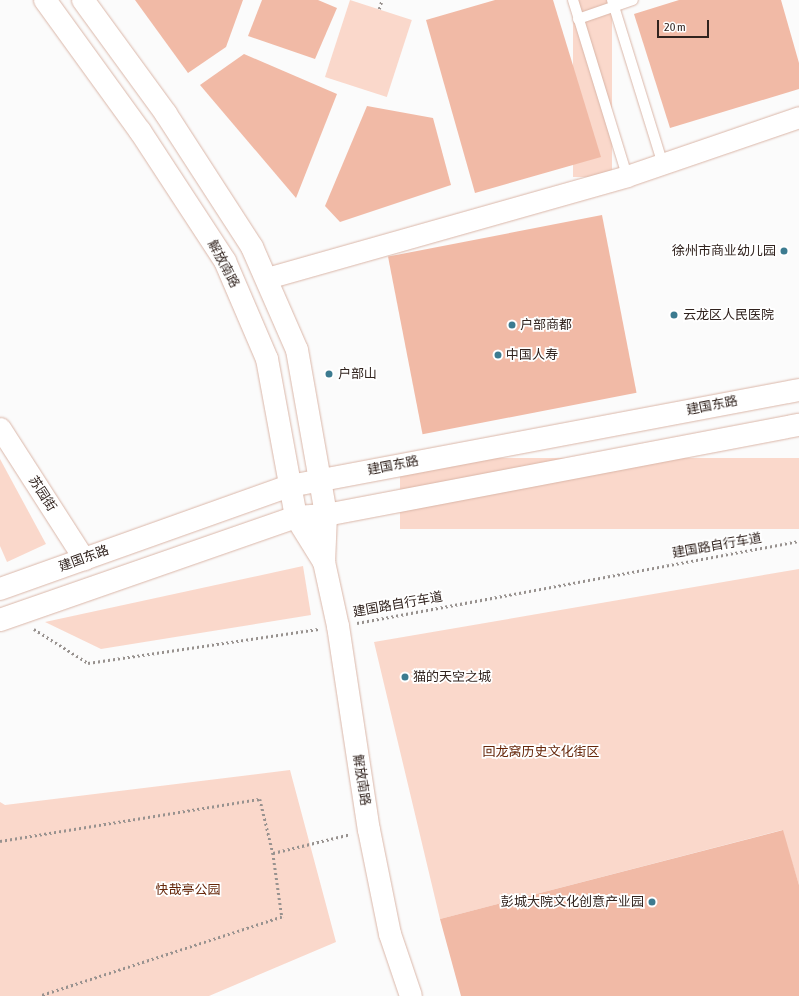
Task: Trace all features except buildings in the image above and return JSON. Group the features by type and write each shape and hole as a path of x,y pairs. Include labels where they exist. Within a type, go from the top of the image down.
{"main road":[{"name":"解放南路","path":"45,0 140,131 225,261 267,359 296,517 324,562"},
{"name":"解放南路","path":"83,0 166,114 252,247 267,278 297,350 326,515 324,562 338,626 369,830 390,934 411,996"},
{"name":"建国东路","path":"2,584 84,559 290,486 799,390"},
{"path":"6,618 296,517 326,515 799,425"}],"street":[{"path":"267,278 627,176 663,165 799,117"},
{"name":"苏园街","path":"0,428 84,559"}],"lane":[{"path":"573,0 627,176"},
{"path":"578,18 614,4 633,0"},
{"path":"614,4 663,165"}],"path":[{"path":"379,9 382,0"},
{"name":"建国路自行车道","path":"6,618 88,663 338,626 799,541"},
{"path":"0,841 260,799 273,853 282,917 40,996"},
{"path":"273,853 369,830"}],"green space":[{"path":"350,0 412,20 387,97 325,77"},
{"path":"573,0 612,0 612,177 573,177"},
{"path":"400,458 799,458 799,529 400,529"},
{"path":"0,459 46,544 7,562 0,546"},
{"path":"303,566 311,615 101,649 45,622"},
{"name":"回龙窝历史文化街区","path":"799,569 799,885 782,830 440,919 374,642"},
{"name":"快哉亭公园","path":"290,770 336,942 209,996 0,996 0,802 5,805"}],"place":[{"name":"徐州市商业幼儿园","path":"784,251"},
{"name":"云龙区人民医院","path":"674,315"},
{"name":"户部商都","path":"512,325"},
{"name":"中国人寿","path":"498,355"},
{"name":"户部山","path":"329,374"},
{"name":"猫的天空之城","path":"405,677"},
{"name":"彭城大院文化创意产业园","path":"652,902"}]}
